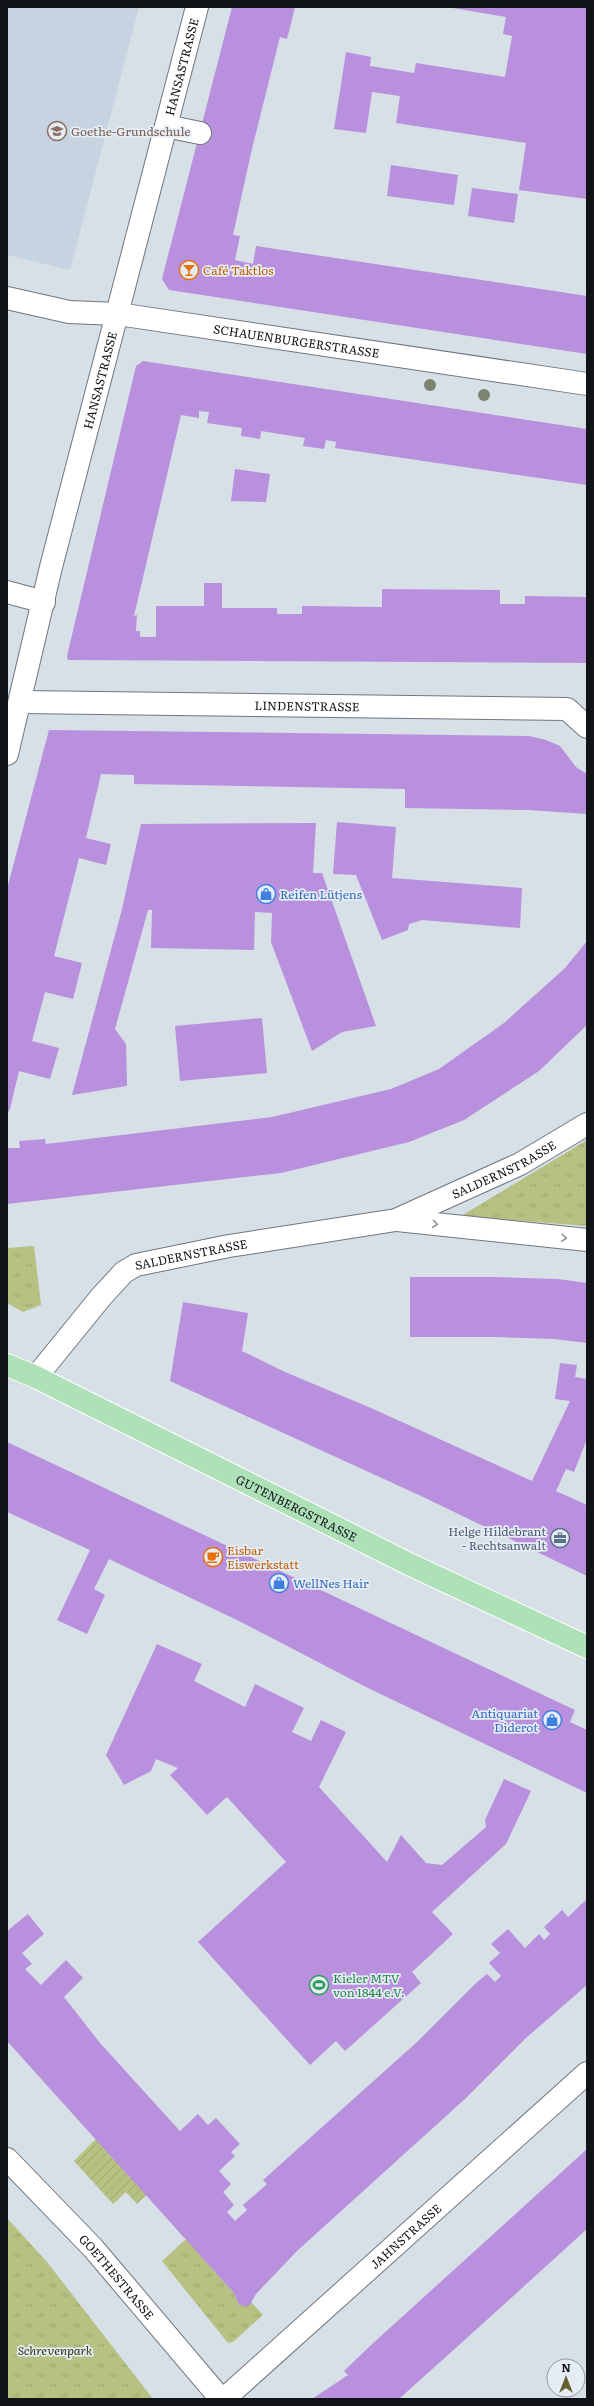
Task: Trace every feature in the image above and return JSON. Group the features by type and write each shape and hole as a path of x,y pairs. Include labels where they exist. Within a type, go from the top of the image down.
{"main road":[{"name":"GUTENBERGSTRASSE","path":"7,1365 36,1377 410,1565 587,1647"}],"street":[{"name":"HANSASTRASSE","path":"7,754 21,702 44,602 197,7"},
{"path":"166,126 200,133"},
{"name":"SCHAUENBURGERSTRASSE","path":"7,298 69,312 118,314 587,384"},
{"path":"7,592 44,602"},
{"name":"LINDENSTRASSE","path":"21,702 567,709 587,727"},
{"name":"SALDERNSTRASSE","path":"396,1220 520,1164 587,1124"},
{"name":"SALDERNSTRASSE","path":"36,1377 101,1297 124,1272 136,1264 229,1246 396,1220 587,1240"},
{"name":"JAHNSTRASSE","path":"223,2399 587,2073"},
{"name":"GOETHESTRASSE","path":"7,2159 93,2248 223,2399"}],"shaded area":[{"name":"Goethe-Grundschule","path":"7,7 139,7 70,270 7,255"}],"green space":[{"path":"587,1140 587,1226 461,1216"},
{"path":"34,1246 41,1305 23,1312 7,1303 7,1248"},
{"path":"97,2138 147,2194 137,2204 126,2192 113,2204 74,2161"},
{"name":"Schrevenpark","path":"7,2218 47,2262 153,2399 7,2399"},
{"path":"186,2239 234,2293 239,2305 251,2302 263,2315 233,2342 228,2343 162,2261"}],"building":[{"path":"232,7 295,7 287,39 280,37 251,153 233,235 240,236 235,260 253,264 256,246 587,296 587,354 169,290 162,279"},
{"path":"447,7 587,7 587,199 519,190 526,143 396,123 400,96 372,92 366,133 334,129 346,52 371,57 370,66 414,73 416,63 505,77 512,36 503,34 506,17"},
{"path":"391,165 458,175 454,205 387,196"},
{"path":"472,188 518,194 514,223 468,216"},
{"path":"143,361 587,429 587,485 335,448 336,442 326,440 324,449 303,446 305,438 261,431 260,439 241,436 242,428 207,423 209,412 199,411 199,418 181,415 134,616 137,615 136,631 140,631 140,637 156,637 156,606 204,606 204,583 222,583 222,608 277,608 277,614 302,614 302,606 382,607 382,589 500,590 500,604 525,604 525,596 587,597 587,663 68,660 67,656 136,366"},
{"path":"235,469 270,474 266,502 231,501"},
{"path":"49,730 529,736 546,740 560,746 576,767 587,774 587,814 528,810 405,808 405,789 134,784 134,775 101,774 86,838 111,844 106,865 79,858 54,956 82,963 73,999 45,992 32,1041 59,1048 50,1079 19,1071 10,1109 7,1114 7,889"},
{"path":"337,822 396,827 392,878 522,888 520,928 422,920 409,924 408,930 382,940 356,875 333,874"},
{"path":"316,823 313,873 322,873 376,1026 342,1032 312,1051 271,942 272,913 255,912 254,950 151,948 152,910 148,910 115,1029 126,1044 127,1086 72,1095 122,909 141,824"},
{"path":"587,941 587,1025 539,1071 464,1120 409,1142 281,1173 7,1204 7,1148 20,1148 19,1141 45,1139 46,1144 272,1117 391,1089 439,1069 504,1023 565,968"},
{"path":"262,1018 267,1073 180,1081 175,1026"},
{"path":"410,1277 558,1279 587,1283 587,1343 554,1339 497,1337 410,1337"},
{"path":"183,1302 248,1313 242,1351 285,1372 371,1408 532,1481 570,1401 555,1399 560,1363 577,1365 575,1377 587,1379 587,1439 574,1472 566,1469 556,1491 587,1505 587,1576 421,1496 170,1381"},
{"path":"7,1442 575,1710 570,1722 587,1730 587,1793 366,1687 237,1620 109,1559 94,1589 105,1595 87,1634 57,1620 90,1550 7,1512"},
{"path":"157,1644 202,1664 194,1681 245,1707 255,1684 304,1708 292,1732 311,1741 321,1720 346,1732 319,1787 387,1862 401,1835 426,1863 442,1865 486,1827 485,1820 504,1779 531,1791 506,1844 432,1912 453,1934 412,1972 421,1983 345,2051 336,2041 310,2065 198,1942 286,1862 227,1797 207,1815 170,1775 178,1768 156,1759 151,1771 124,1785 106,1755"},
{"path":"587,1899 587,1985 526,2038 466,2098 297,2251 256,2294 249,2306 239,2305 234,2293 7,2041 7,1931 28,1914 44,1934 22,1953 32,1964 25,1969 41,1985 66,1960 83,1978 64,1997 100,2043 180,2131 198,2114 208,2125 216,2118 240,2144 231,2152 235,2156 219,2171 231,2184 223,2192 234,2205 227,2212 235,2221 247,2210 243,2205 267,2184 263,2180 416,2043 476,1983 487,1974 495,1982 501,1976 489,1963 500,1953 491,1944 508,1929 525,1948 539,1934 544,1940 550,1934 544,1927 562,1910 568,1917"},
{"path":"587,2149 587,2229 399,2399 312,2399 348,2375 344,2371 370,2346"}],"place":[{"name":"Goethe-Grundschule","path":"57,131"},
{"name":"Café Taktlos","path":"189,270"},
{"name":"Reifen Lütjens","path":"266,894"},
{"name":"Helge Hildebrant - Rechtsanwalt","path":"560,1538"},
{"name":"Eisbar Eiswerkstatt","path":"213,1557"},
{"name":"WellNes Hair","path":"279,1583"},
{"name":"Antiquariat Diderot","path":"552,1720"},
{"name":"Kieler MTV von 1844 e.V.","path":"319,1985"}]}
